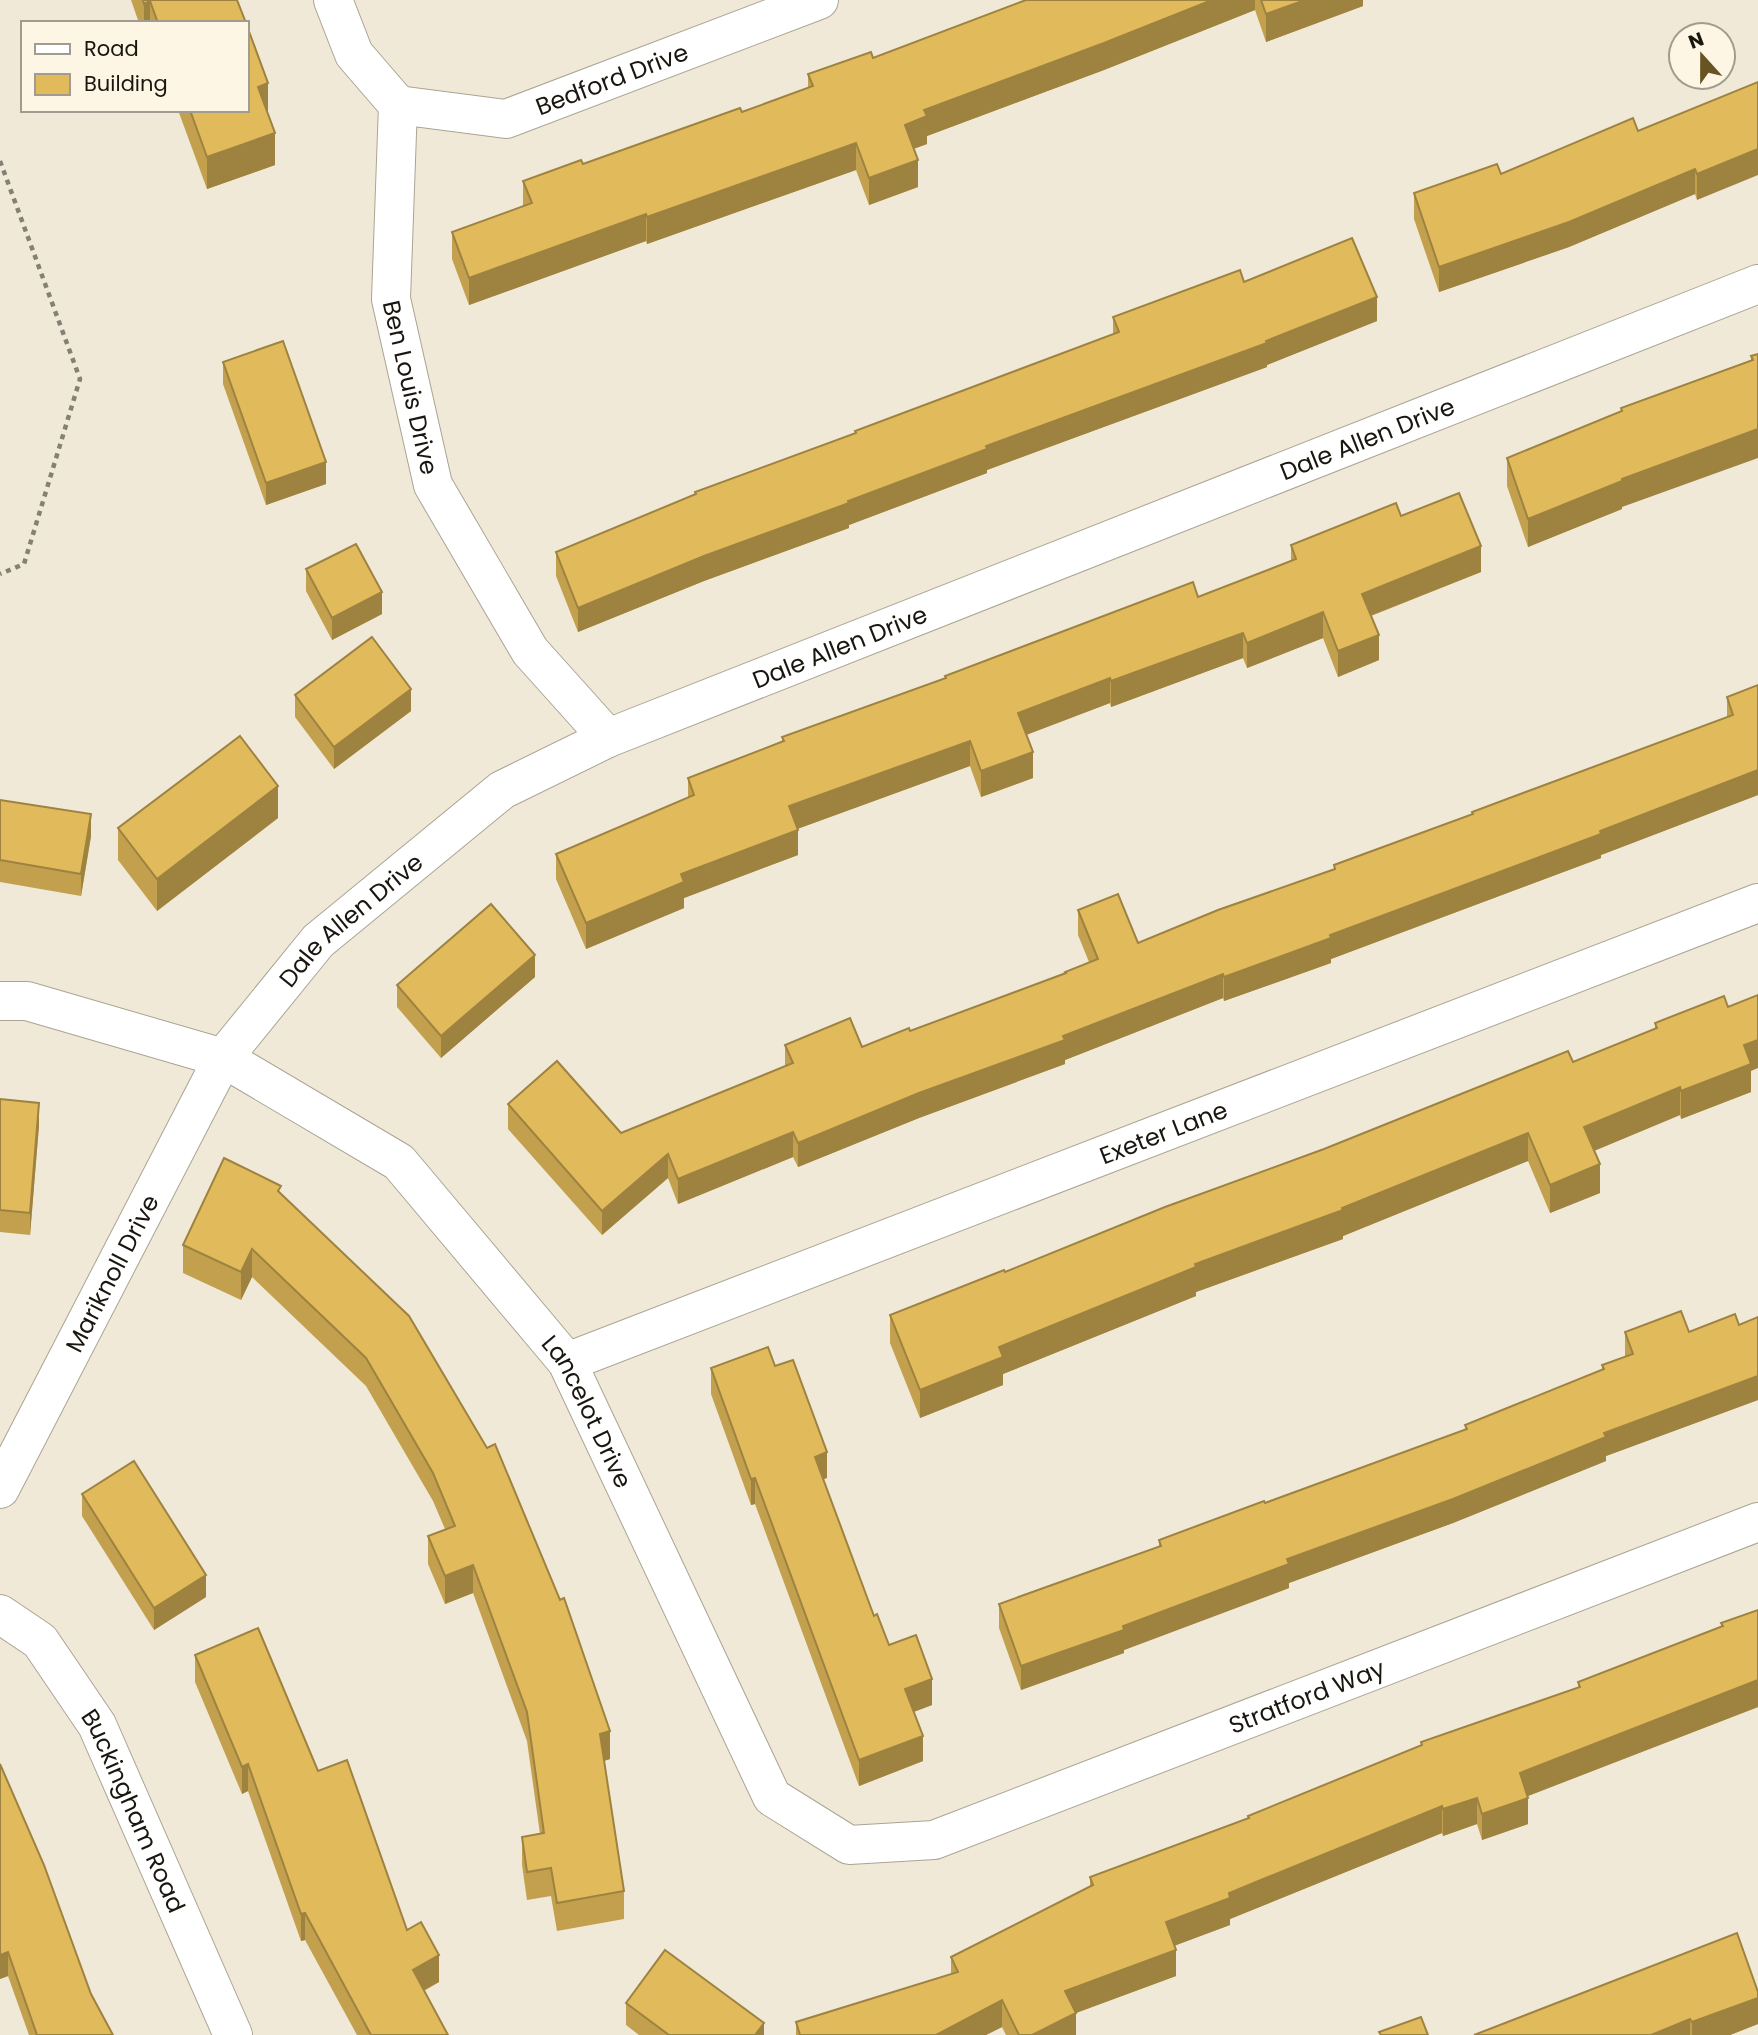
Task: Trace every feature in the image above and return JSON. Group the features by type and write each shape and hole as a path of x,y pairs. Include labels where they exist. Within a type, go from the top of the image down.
{"street":[{"path":"333,0 355,54 398,105"},
{"name":"Bedford Drive","path":"398,105 506,119 819,0"},
{"name":"Ben Louis Drive","path":"398,105 391,299 433,485 530,651 608,738"},
{"name":"Dale Allen Drive","path":"223,1058 318,941 502,790 608,738 1758,284"},
{"name":"Exeter Lane","path":"567,1362 1758,903"},
{"path":"0,1001 27,1001 223,1058"},
{"name":"Lancelot Drive","path":"223,1058 399,1162 567,1362 772,1797 849,1845"},
{"name":"Mariknoll Drive","path":"0,1489 223,1058"},
{"name":"Stratford Way","path":"849,1845 934,1840 1758,1522"},
{"name":"Buckingham Road","path":"0,1614 40,1641 97,1725 233,2035"}],"path":[{"path":"0,160 80,379 24,564 0,574"}],"building":[{"path":"143,0 237,0 245,21 157,21 150,1 144,4"},
{"path":"1026,0 1212,0 924,110 927,116 905,125 918,160 869,178 856,143 647,217 646,214 469,278 452,232 532,203 523,181 581,160 583,164 740,108 742,112 813,86 808,74 871,52 873,58"},
{"path":"1261,0 1305,0 1266,14"},
{"path":"248,29 268,83 258,87 275,133 207,157 191,112 248,112"},
{"path":"1758,82 1758,149 1697,174 1695,169 1569,222 1439,267 1414,193 1497,164 1501,174 1633,118 1638,131"},
{"path":"1352,238 1377,297 1266,341 1267,343 986,446 987,449 704,556 578,608 556,552 696,494 695,492 1119,332 1113,317 1240,270 1244,282"},
{"path":"283,341 326,462 266,483 223,362"},
{"path":"1758,354 1758,429 1622,479 1528,519 1507,458 1622,411 1621,408 1753,360 1751,356"},
{"path":"1459,493 1481,546 1362,594 1379,635 1338,651 1323,612 1247,643 1243,633 1111,681 1110,678 1018,713 1033,752 981,771 970,741 789,806 798,830 681,874 684,882 586,923 556,854 694,795 688,778 784,741 782,737 946,678 945,676 1193,582 1198,597 1296,559 1291,545 1396,503 1401,516"},
{"path":"356,544 382,592 332,618 306,569"},
{"path":"372,637 411,689 334,747 295,695"},
{"path":"1758,685 1758,770 1600,831 1601,834 1330,935 1331,938 1224,977 1223,974 1063,1036 1065,1040 919,1093 798,1143 793,1132 678,1179 668,1154 602,1211 508,1104 557,1061 621,1133 793,1063 785,1045 850,1018 862,1047 1098,959 1078,910 1118,894 1138,943 1218,910 1335,869 1334,865 1473,814 1472,812 1733,715 1727,697"},
{"path":"240,736 278,786 157,879 118,828"},
{"path":"0,800 91,814 81,874 0,860"},
{"path":"491,904 535,955 441,1036 397,985"},
{"path":"1758,995 1758,1040 1744,1045 1751,1064 1681,1091 1680,1087 1584,1127 1600,1164 1550,1185 1528,1133 1342,1208 1343,1210 1195,1264 1196,1267 999,1347 1003,1357 920,1390 890,1315 1165,1207 1324,1149 1568,1051 1573,1062 1657,1028 1655,1023 1724,996 1728,1007"},
{"path":"0,1099 39,1103 30,1213 0,1210"},
{"path":"224,1158 281,1186 278,1191 409,1316 487,1448 495,1444 560,1600 564,1598 610,1731 600,1734 624,1891 557,1903 551,1868 527,1872 522,1837 544,1833 527,1712 473,1565 445,1576 428,1536 455,1526 433,1473 366,1358 252,1249 241,1272 183,1245"},
{"path":"1681,1311 1689,1332 1735,1314 1739,1325 1758,1317 1758,1376 1604,1433 1606,1437 1453,1499 1287,1559 1289,1564 1123,1626 1124,1630 1021,1666 999,1604 1161,1546 1159,1540 1467,1429 1465,1425 1604,1369 1602,1365 1633,1354 1625,1332"},
{"path":"768,1347 775,1366 793,1360 827,1452 815,1457 874,1616 877,1614 889,1645 916,1635 932,1679 905,1689 923,1736 859,1760 755,1478 751,1479 711,1368"},
{"path":"134,1461 206,1575 154,1608 82,1494"},
{"path":"1758,1610 1758,1680 1520,1773 1528,1798 1482,1814 1477,1798 1443,1809 1442,1806 1229,1893 1230,1898 1166,1922 1176,1950 1065,1991 1076,2013 1032,2035 1019,2035 1002,2000 936,2035 800,2035 796,2022 958,1972 951,1957 1093,1885 1090,1877 1249,1818 1248,1816 1422,1745 1421,1742 1580,1687 1578,1682"},
{"path":"258,1628 318,1771 347,1760 407,1930 421,1922 439,1955 413,1970 448,2035 371,2035 305,1913 301,1914 248,1764 242,1767 195,1655"},
{"path":"0,1764 44,1865 91,1994 113,2035 37,2035 8,1952 0,1955"},
{"path":"1737,1933 1758,1998 1692,2022 1690,2019 1651,2035 1474,2035"},
{"path":"665,1950 764,2023 755,2035 669,2035 626,2003"},
{"path":"1421,2017 1428,2035 1381,2035 1379,2032"}]}
